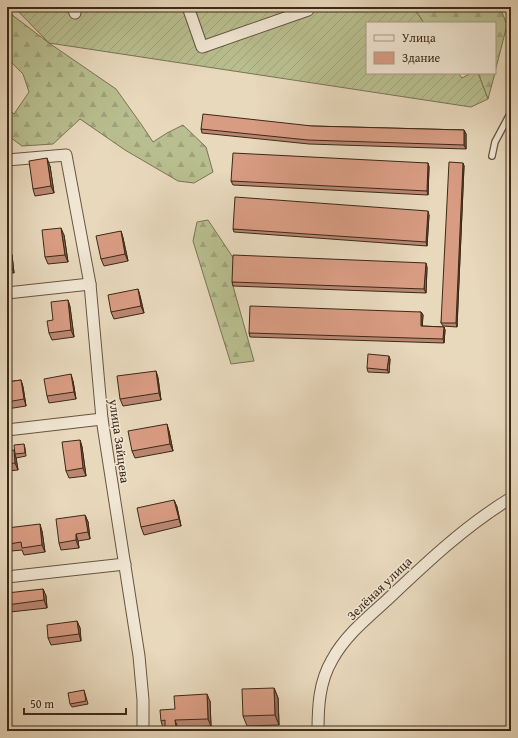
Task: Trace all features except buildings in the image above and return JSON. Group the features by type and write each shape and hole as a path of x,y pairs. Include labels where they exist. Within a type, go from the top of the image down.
{"street":[{"path":"188,7 202,47 310,8"},
{"name":"улица Зайцева","path":"7,160 66,155 90,284 102,419 142,677 143,731"},
{"path":"7,293 90,284"},
{"path":"7,430 102,419"},
{"name":"Зелёная улица","path":"318,731 320,693 324,676 331,660 342,644 432,557 474,523 511,498"},
{"path":"7,577 125,564"}],"lane":[{"path":"492,156 496,142 511,112"}],"green space":[{"path":"14,7 413,7 423,22 366,22 366,74 459,74 462,78 469,74 478,74 488,99 471,107 49,43"},
{"path":"413,7 500,7 507,25 496,68 496,22 423,22"},
{"path":"7,11 49,43 116,89 153,142 183,125 206,147 213,172 194,183 178,181 125,150 80,119 53,144 22,146 7,135 7,108 14,114 29,92 23,74 7,58"},
{"path":"478,74 495,74 488,99"},
{"path":"208,220 234,259 233,286 254,361 231,364 193,241 197,222"}]}
